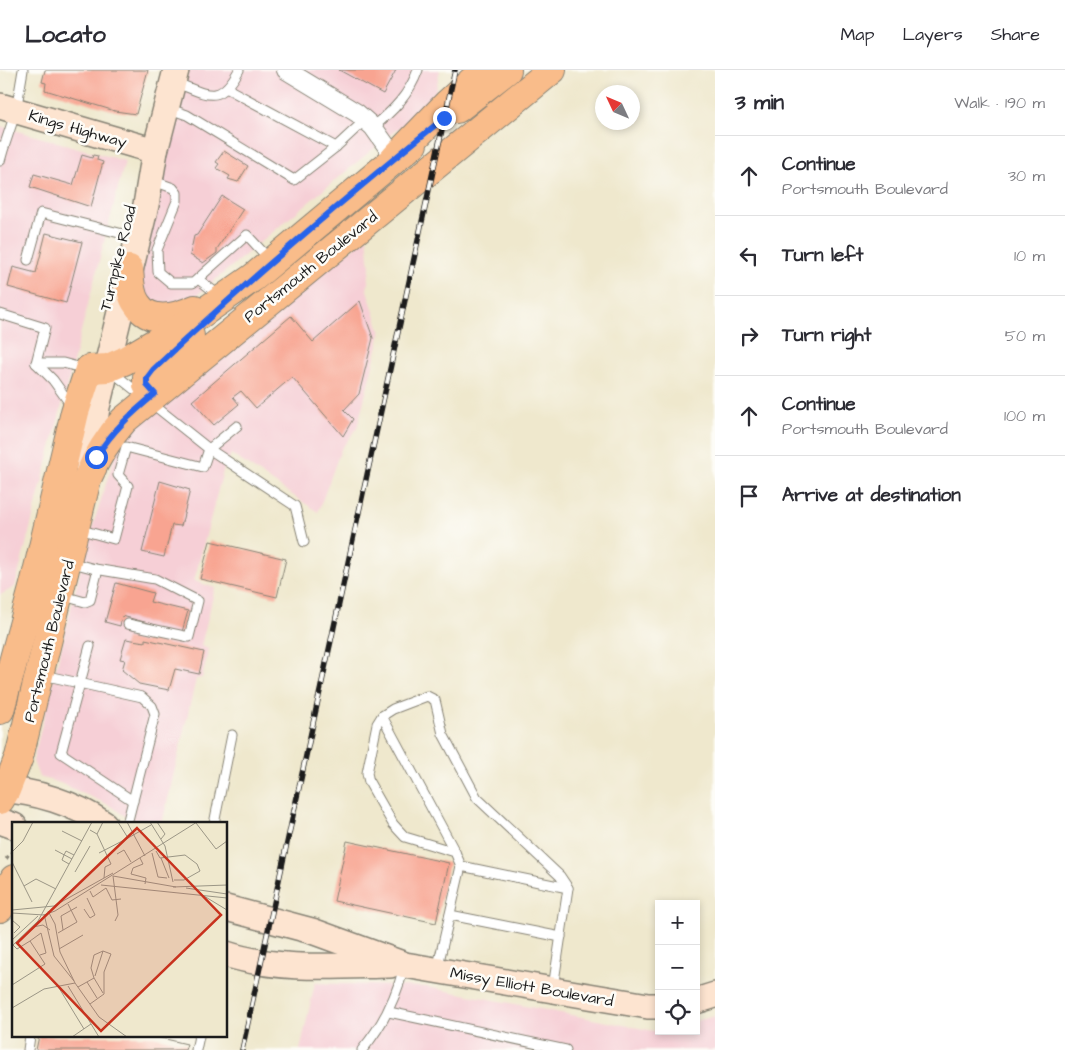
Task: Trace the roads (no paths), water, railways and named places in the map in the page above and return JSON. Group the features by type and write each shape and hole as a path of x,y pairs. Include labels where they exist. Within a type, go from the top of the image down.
{"main road":[{"path":"395,158 448,103 484,70"},
{"name":"Portsmouth Boulevard","path":"0,710 34,585 75,412 98,369 185,325 263,269 395,158 507,70"},
{"name":"Portsmouth Boulevard","path":"2,794 19,758 87,479 96,457 109,437 124,420 151,397 552,70"},
{"path":"129,269 133,295 137,305 153,316 168,319 178,317 222,298"},
{"path":"151,397 147,378 263,269"},
{"path":"0,908 10,869"}],"street":[{"path":"286,70 357,112 369,123 395,158"},
{"name":"Turnpike Road","path":"98,369 129,269 146,179 156,150 175,76"},
{"name":"Kings Highway","path":"8,108 156,150"},
{"name":"Turnpike Road","path":"98,369 123,234 132,199 146,179"},
{"name":"Portsmouth Boulevard","path":"87,479 97,406 98,369"},
{"path":"2,794 39,796 74,808 100,822"},
{"path":"0,821 12,825"},
{"name":"Missy Elliott Boulevard","path":"228,909 312,931 405,965"},
{"name":"Missy Elliott Boulevard","path":"228,954 269,963 334,966 405,965 655,1006"},
{"path":"700,1000 715,995"}],"lane":[{"path":"0,161 8,108 23,70"},
{"path":"175,76 208,94 216,95 228,89 239,70"},
{"path":"167,108 187,115 294,180 369,123 395,108 413,84 418,70"},
{"path":"228,89 336,147"},
{"path":"146,179 173,188 178,193 178,201 164,228 157,250 158,272 171,283 192,283 247,235 263,269"},
{"path":"28,260 40,213 123,234"},
{"path":"198,279 222,298"},
{"path":"0,314 46,328 36,363"},
{"path":"36,363 63,364 98,369 151,397 209,449 295,506 304,542"},
{"path":"36,363 65,396 75,412"},
{"path":"76,528 114,539 128,486 118,475 126,447 203,467 209,449 236,426"},
{"path":"68,562 95,569 155,579 198,601 189,637 128,624"},
{"path":"60,595 85,602 90,600 97,574 95,569"},
{"path":"90,646 78,683 61,753 133,801"},
{"path":"40,675 142,697 152,706 156,714 128,822"},
{"path":"455,852 405,837 393,824 369,782 367,773 369,757 382,716 393,709 427,696 435,700 443,734 477,798 547,863 568,888 553,990"},
{"path":"382,716 461,866 437,970"},
{"path":"214,822 232,735"},
{"path":"461,866 568,888"},
{"path":"450,915 561,937"},
{"path":"362,1050 376,1034 389,1012 405,965"},
{"path":"389,1012 566,1050"}],"railway":[{"path":"242,1050 455,70"}]}
